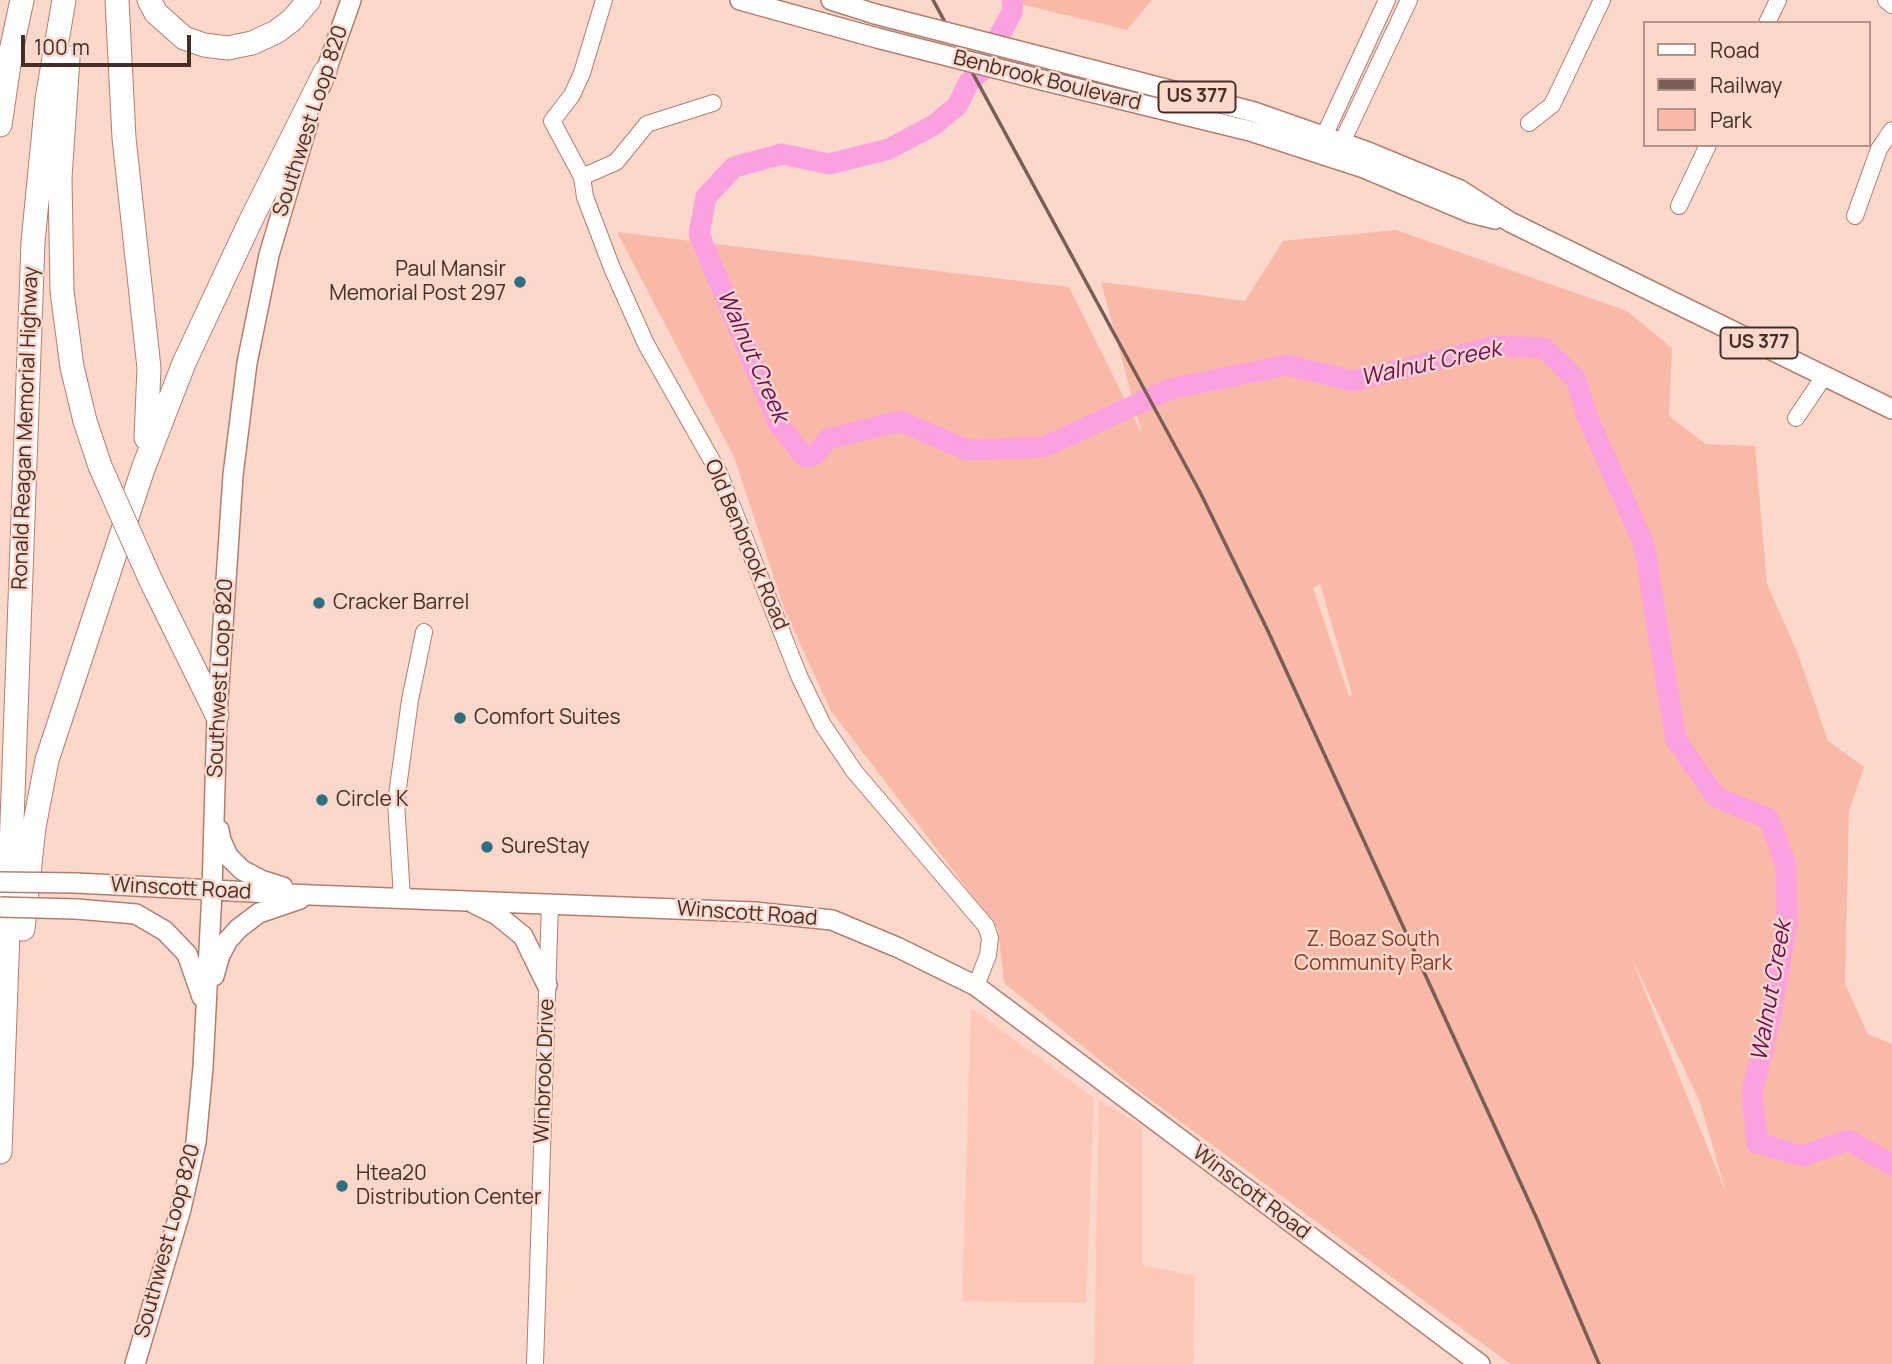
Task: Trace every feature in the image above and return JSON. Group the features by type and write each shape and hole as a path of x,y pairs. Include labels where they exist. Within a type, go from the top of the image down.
{"highway":[{"path":"0,31 6,0"},
{"path":"0,125 22,0"},
{"name":"Ronald Reagan Memorial Highway","path":"0,1152 33,242 47,99 64,0"},
{"path":"79,0 67,64 61,142 62,291 72,367 100,466 151,581 217,716"},
{"path":"117,0 124,138 149,368 149,413 143,469"},
{"path":"149,0 156,13 184,38 204,45 228,48 252,43 276,32 292,20 309,0"},
{"path":"5,1012 19,977 29,862 47,761 143,469 190,351 250,222 325,72"}],"main road":[{"name":"Southwest Loop 820","path":"135,1364 181,1209 196,1142 216,811 217,716 233,475 247,363 279,216 351,0"},
{"name":"Benbrook Boulevard","path":"740,0 1046,81 1250,131 1329,146"},
{"name":"Benbrook Boulevard","path":"831,0 875,14 1254,112 1329,146 1460,190 1510,222 1825,375"},
{"name":"US 377","path":"1825,375 1892,409"},
{"path":"216,811 221,840 230,859 242,870 261,880 311,895"},
{"name":"Winscott Road","path":"0,882 754,912 832,920 899,948 976,986 1480,1364"},
{"path":"205,1005 220,955 234,932 259,913 311,895"},
{"path":"466,900 497,915 523,936 547,985"},
{"path":"0,907 136,914 165,931 187,954 205,1005"}],"street":[{"name":"Old Benbrook Road","path":"604,0 582,73 572,94 552,121 582,177 585,197 612,268 646,344 719,473 799,676 823,725 854,771 986,926 990,938 988,955 976,986"},
{"path":"1329,146 1387,0"},
{"path":"1329,146 1409,0"},
{"path":"1529,123 1552,105 1602,0"},
{"path":"1768,21 1778,0"},
{"path":"1886,0 1892,5"},
{"path":"582,177 617,162 647,124 713,103"},
{"path":"1855,216 1879,149 1892,130"},
{"path":"1679,206 1707,147"},
{"path":"1796,418 1825,375"},
{"path":"402,897 396,802 410,700 424,632"},
{"name":"Winbrook Drive","path":"535,1364 550,904"}],"shaded area":[{"path":"971,1008 1094,1098 1086,1303 962,1301"},
{"path":"1099,1100 1142,1126 1142,1265 1195,1276 1193,1364 1094,1364"}],"green space":[{"path":"1004,0 1152,0 1127,30"},
{"name":"Z. Boaz South Community Park","path":"1396,230 1627,311 1672,348 1669,416 1706,444 1755,446 1767,584 1798,654 1828,741 1864,767 1849,811 1845,984 1868,1034 1892,1044 1892,1364 1510,1364 1132,1086 1004,983 998,929 831,711 785,611 734,457 617,232 1069,287 1142,434 1101,282 1245,301 1283,241","holes":["1320,584 1352,694 1349,696 1313,588","1633,962 1700,1102 1726,1193"]}],"waterway":[{"name":"Walnut Creek","path":"1013,0 1012,12 980,72 969,82 957,106 934,125 889,149 829,164 782,154 734,167 706,197 699,234 779,425 805,457 815,455 828,439 900,421 967,450 1044,447 1170,389 1287,365 1353,381 1497,346 1544,348 1576,379 1587,416 1644,544 1676,740 1716,797 1769,819 1786,865 1787,921 1769,1025 1752,1091 1757,1143 1802,1156 1848,1140 1892,1165"}],"railway":[{"path":"933,0 1200,492 1267,629 1537,1219 1599,1364"}],"place":[{"name":"Paul Mansir Memorial Post 297","path":"520,282"},
{"name":"Cracker Barrel","path":"319,603"},
{"name":"Comfort Suites","path":"460,718"},
{"name":"Circle K","path":"322,800"},
{"name":"SureStay","path":"487,847"},
{"name":"Htea20 Distribution Center","path":"342,1186"}]}
